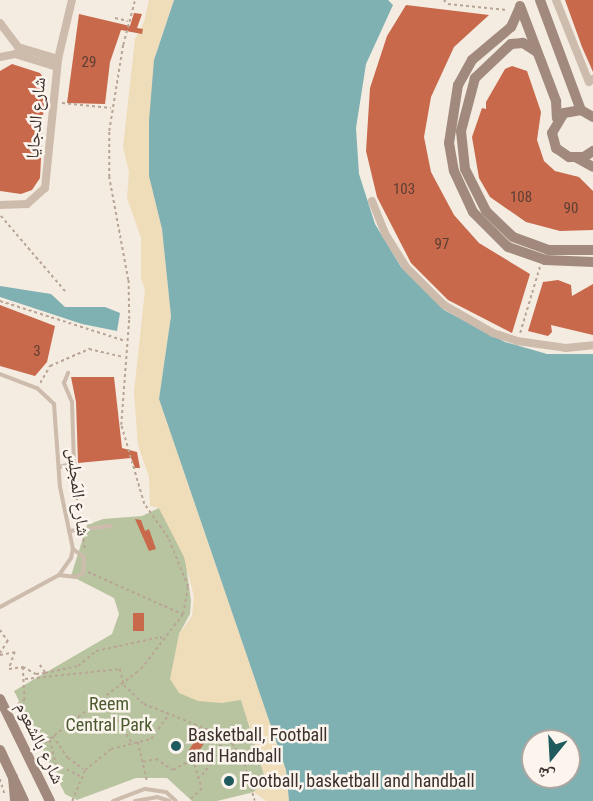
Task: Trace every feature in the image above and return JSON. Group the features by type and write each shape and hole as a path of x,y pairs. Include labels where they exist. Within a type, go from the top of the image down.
{"street":[{"name":"شارع الدجايا","path":"0,205 27,204 42,194 47,180 46,152 57,63 72,0"},
{"path":"540,0 581,110"},
{"path":"556,0 568,33 591,76"},
{"path":"518,8 556,101 557,118 552,133 556,148 593,167"},
{"path":"518,8 507,32 481,50 464,72 451,114 449,143 459,184 486,229 508,247 542,260 593,262"},
{"path":"0,23 7,38 18,47 57,63"},
{"path":"553,38 568,33"},
{"path":"537,52 523,43 511,44 475,78 460,131 465,169 486,211 513,237 548,250 593,250"},
{"path":"0,57 15,54 57,63"},
{"path":"557,118 573,110 581,110 593,117"},
{"path":"577,158 593,151"},
{"path":"372,201 386,235 406,267 444,305 493,333 518,341 546,347 593,345"},
{"name":"شارع بالشعوم","path":"0,699 47,797"},
{"path":"0,750 24,801"},
{"path":"13,777 15,801"}],"lane":[{"path":"59,466 72,464 72,402 64,383 68,373"},
{"path":"0,374 37,388"},
{"name":"شارع المَجلِس","path":"37,388 54,404 59,466 72,549 71,558 59,575"},
{"path":"69,531 111,526"},
{"path":"0,607 59,575 76,577 84,570 84,557 72,549"},
{"path":"113,801 145,789 166,792 176,801"},
{"path":"47,797 54,801"},
{"path":"135,801 157,797 169,801"}],"path":[{"path":"27,756 124,685 165,641 183,614 188,587 168,537 144,504 121,425 128,280 110,177 112,108 135,0"},
{"path":"444,0 448,4 513,11 518,8"},
{"path":"115,18 129,21"},
{"path":"53,102 112,108"},
{"path":"1,216 65,291"},
{"path":"518,341 542,260"},
{"path":"0,301 126,342"},
{"path":"37,388 50,366 89,349 124,357"},
{"path":"72,464 84,557"},
{"path":"84,570 183,614"},
{"path":"0,630 8,640 0,655"},
{"path":"0,655 15,652 9,669 22,667 36,674 78,666 96,651 160,637 165,641"},
{"path":"40,665 45,673"},
{"path":"17,705 25,700 25,679 22,667"},
{"path":"25,679 120,669 124,685 144,704 223,735 245,764 255,801"},
{"path":"104,698 132,743"},
{"path":"72,801 85,770 111,748 151,738 169,715"},
{"path":"200,777 219,753 223,735"},
{"path":"53,736 68,758 85,770"},
{"path":"49,739 56,764 82,777"},
{"path":"138,742 147,782"},
{"path":"143,762 156,759 173,770 193,759 202,789 189,801"},
{"path":"0,779 8,801"}],"green space":[{"name":"Reem Central Park","path":"159,508 185,557 191,601 190,614 179,634 241,699 266,781 254,792 217,801 192,801 167,778 136,778 77,800 65,794 14,691 112,634 119,614 114,598 71,576 87,525 103,519 142,516"}],"sand":[{"path":"149,0 174,0 154,60 149,176 162,229 171,316 159,399 286,770 289,801 266,801 254,792 266,780 241,700 222,703 198,701 179,693 170,679 179,634 192,616 194,597 184,557 159,508 150,506 149,477 138,445 134,392 145,290 141,278 141,238 127,198 129,172 123,147 135,39 144,22"}],"water":[{"path":"174,0 388,0 393,5 366,64 356,128 359,174 375,224 401,267 444,310 505,342 547,354 593,354 593,801 289,801 286,770 159,399 171,316 162,229 149,176 149,121 154,60"},
{"path":"0,286 51,294 65,307 105,307 120,313 117,331 82,324 0,297"}],"building":[{"path":"565,0 593,0 593,72 582,47"},
{"path":"406,5 489,15 454,47 431,97 424,137 431,172 454,215 479,243 530,274 512,333 448,300 411,263 377,197 366,151 370,88 387,36"},
{"path":"134,13 142,14 137,28 143,29 142,34 121,30 110,62 105,104 67,103 79,14 130,26"},
{"path":"12,64 40,73 45,80 40,178 32,190 21,194 0,191 0,71"},
{"path":"512,66 527,71 541,112 537,140 544,161 555,171 579,177 593,191 593,230 560,231 526,222 490,197 479,178 472,137 482,108 486,109 486,102 505,69"},
{"path":"558,280 571,285 572,296 593,284 593,335 551,325 552,332 548,336 528,331 543,282"},
{"path":"0,305 55,326 47,362 35,376 0,366"},
{"path":"71,377 114,377 122,448 137,452 140,468 135,468 131,458 78,463 76,402"},
{"path":"135,519 141,520 145,531 149,529 156,549 149,551"},
{"path":"133,613 144,613 144,631 133,631"},
{"path":"196,739 204,744 194,760 186,755"}],"place":[{"name":"Basketball, Football and Handball","path":"176,746"},
{"name":"Football, basketball and handball","path":"229,781"}]}
